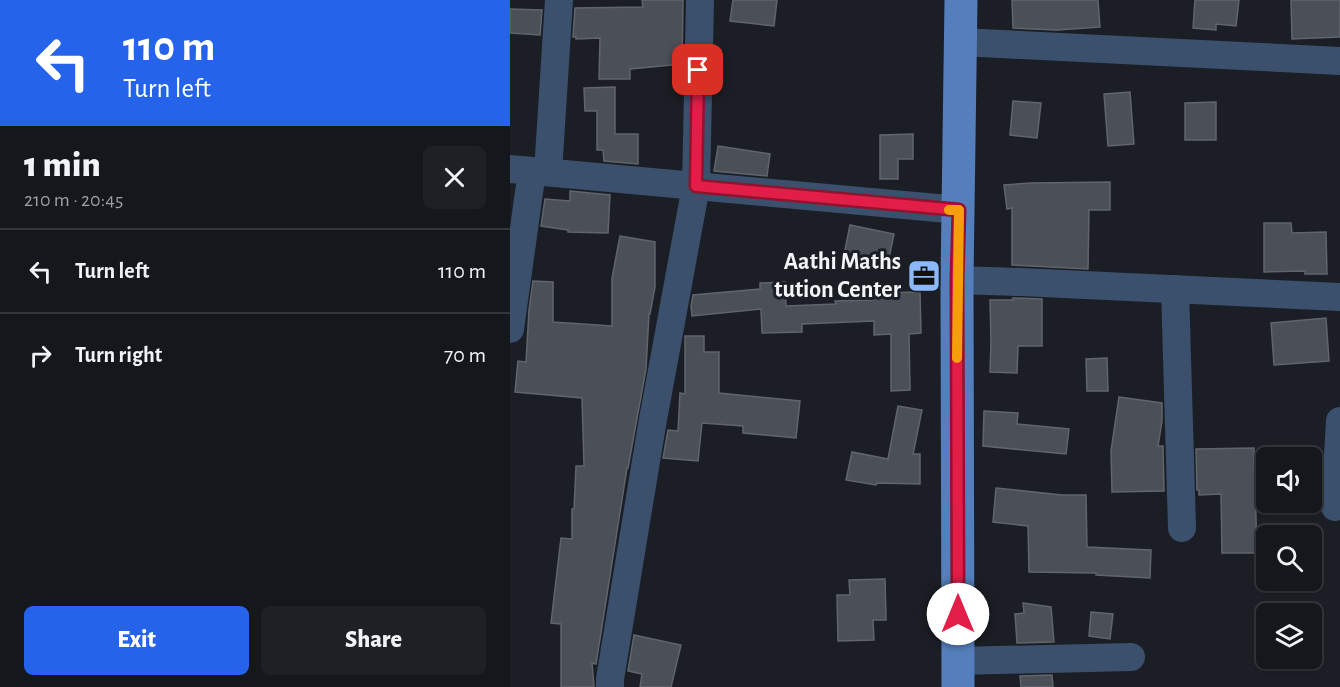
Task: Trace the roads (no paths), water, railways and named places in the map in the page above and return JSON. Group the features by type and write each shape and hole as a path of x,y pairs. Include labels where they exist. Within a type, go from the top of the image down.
{"main road":[{"path":"958,674 957,280 961,0"}],"street":[{"path":"510,329 530,171 559,0"},
{"path":"610,687 652,425 696,186 700,0"},
{"path":"961,42 1340,61"},
{"path":"530,171 959,210"},
{"path":"957,280 1340,297"},
{"path":"1175,289 1182,528"},
{"path":"1335,507 1340,421"},
{"path":"958,674 1131,657"}],"place":[{"name":"Aathi Maths tution Center","path":"924,276"}]}
